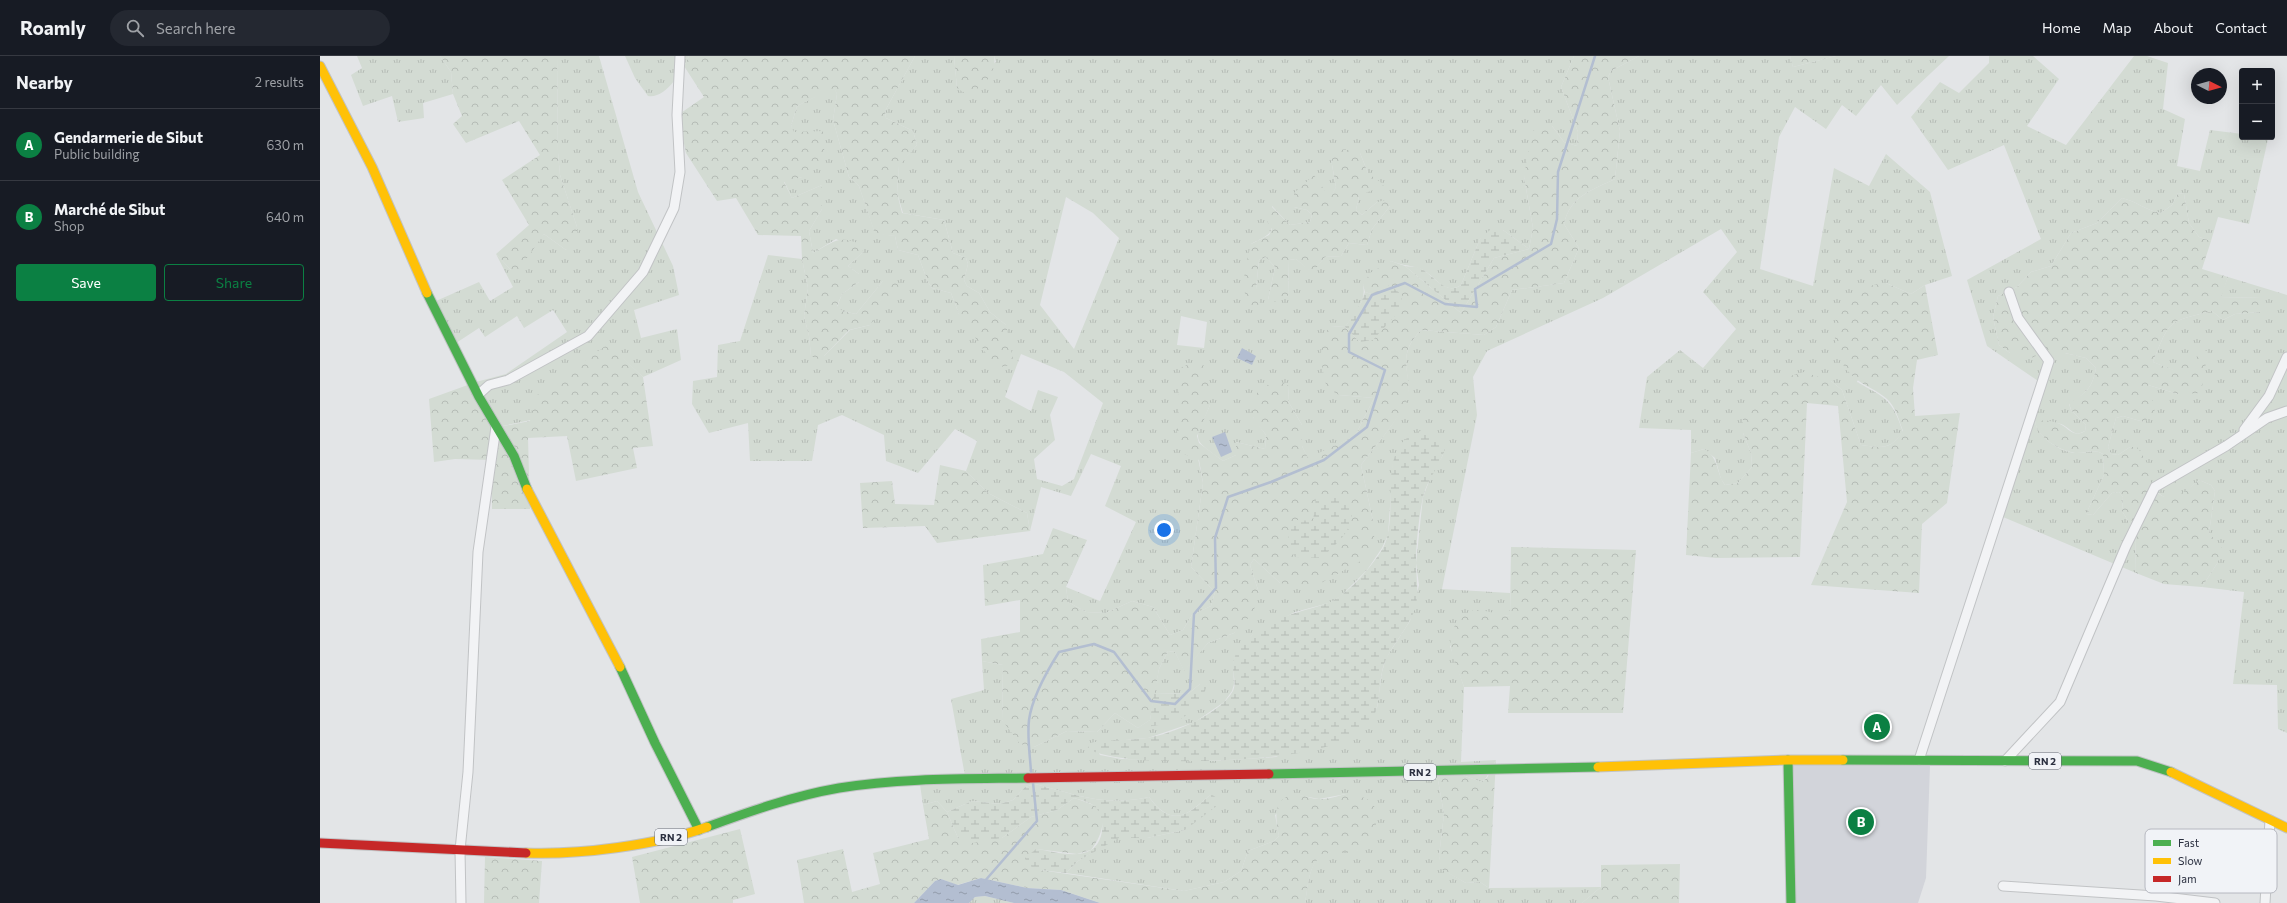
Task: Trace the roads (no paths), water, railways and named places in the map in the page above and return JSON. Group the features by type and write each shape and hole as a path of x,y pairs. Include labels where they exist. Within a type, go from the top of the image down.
{"main road":[{"path":"320,66 372,167 423,286 479,394 479,397 514,456 520,475 552,540 589,605 638,703 655,743 699,830"},
{"path":"1788,760 1791,903"},
{"name":"RN 2","path":"320,843 549,854 641,844 699,830 782,800 839,788 900,781 1052,777 1522,770 1788,760 1919,760 2004,762 2137,761 2164,769 2241,804 2287,828"}],"street":[{"path":"479,394 489,385 508,380 588,336 643,272 674,208 680,172 676,115 680,56"},
{"path":"1919,760 2049,361 2018,318 2009,292"},
{"path":"2226,446 2248,427 2265,402 2287,358"},
{"path":"2004,762 2060,702 2126,546 2155,487 2226,446 2267,418 2287,411"},
{"path":"461,903 460,850 468,772 478,552 496,427"},
{"path":"2269,829 2270,820"},
{"path":"2003,886 2156,896 2215,903"},
{"path":"2265,903 2266,893"}],"water":[{"path":"1242,348 1256,356 1252,365 1237,358"},
{"path":"1225,432 1232,452 1221,457 1212,437"},
{"path":"981,878 1027,888 1061,890 1100,903 1014,903 985,896 975,897 969,903 914,903 935,881 941,879 958,885"}],"waterway":[{"path":"1031,772 1028,733 1029,720 1033,703 1059,652 1094,644 1114,652 1151,701 1175,704 1190,689 1194,614 1216,588 1215,538 1228,497 1271,482 1324,460 1367,427 1385,370 1349,352 1349,334 1372,295 1405,283 1445,304 1477,307 1475,289 1551,244 1557,219 1558,172 1595,56"},
{"path":"984,882 1037,821 1033,783"}],"place":[{"name":"Gendarmerie de Sibut","path":"1877,727"},
{"name":"Marché de Sibut","path":"1861,822"}]}
